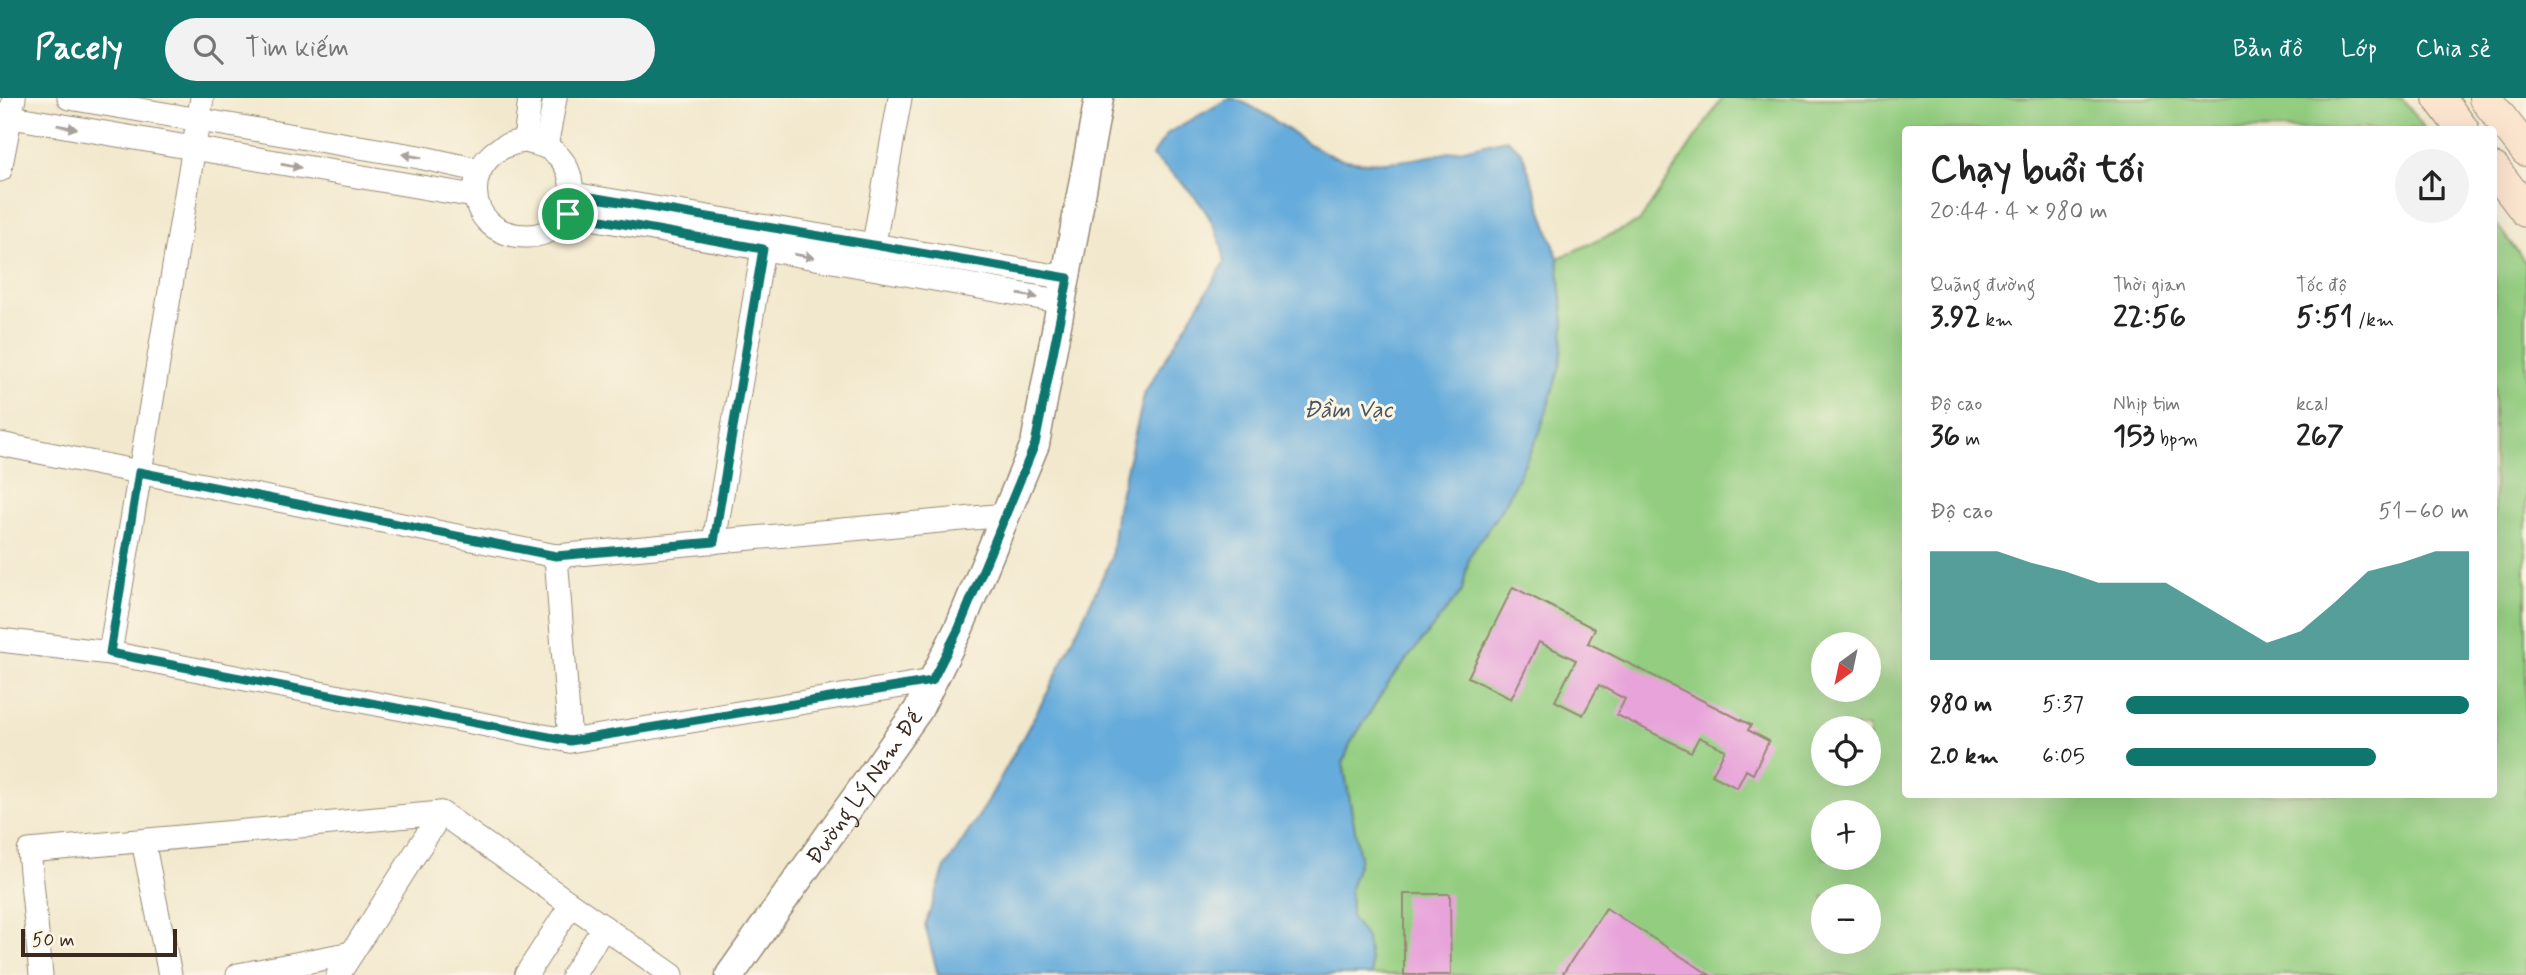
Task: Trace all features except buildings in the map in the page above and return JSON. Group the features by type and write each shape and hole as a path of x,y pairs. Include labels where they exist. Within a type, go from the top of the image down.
{"main road":[{"path":"2439,98 2460,126"},
{"path":"2485,98 2526,149"},
{"path":"2497,173 2526,211"}],"street":[{"path":"69,98 419,157 478,170"},
{"path":"110,653 191,149 202,98"},
{"path":"530,98 535,144"},
{"path":"535,144 555,98"},
{"path":"874,243 900,98"},
{"name":"Đường Lý Nam Đế","path":"730,975 918,710 959,628 1035,444 1099,98"},
{"path":"0,170 7,110 191,149 474,197"},
{"path":"535,144 564,163 570,204 554,228 535,236 515,236 496,229 482,215 474,197 478,170 500,148 535,144"},
{"path":"570,204 874,243 1065,290"},
{"path":"570,204 763,249 1065,290"},
{"path":"714,542 763,249"},
{"path":"0,444 556,556 1006,515"},
{"path":"556,556 570,741"},
{"path":"0,640 110,653 570,741 932,681"},
{"path":"338,975 441,813"},
{"path":"41,975 29,851 441,813 672,975"},
{"path":"143,841 170,975"},
{"path":"526,975 571,905"},
{"path":"573,975 604,927"},
{"path":"238,975 352,953"}],"green space":[{"path":"1722,98 2402,98 2423,126 1902,126 1902,798 2497,798 2497,225 2526,263 2526,975 1372,975 1367,939 1351,917 1350,889 1360,858 1343,763 1350,744 1391,678 1462,591 1469,557 1506,502 1564,326 1558,258 1639,222"}],"water":[{"name":"Đầm Vạc","path":"1230,98 1265,114 1327,154 1346,160 1392,162 1416,159 1507,139 1522,152 1558,258 1564,326 1560,367 1540,432 1506,502 1469,557 1462,591 1391,679 1350,744 1343,763 1360,858 1350,889 1351,917 1367,939 1372,975 938,975 925,925 945,868 984,808 1050,688 1111,559 1117,508 1145,392 1225,262 1208,215 1189,190 1152,156 1168,133"}],"route":[{"path":"573,194 1068,278 1035,444 959,628 932,681 570,741 110,653 139,472 556,556 714,542 763,249 568,214 573,194"}]}
